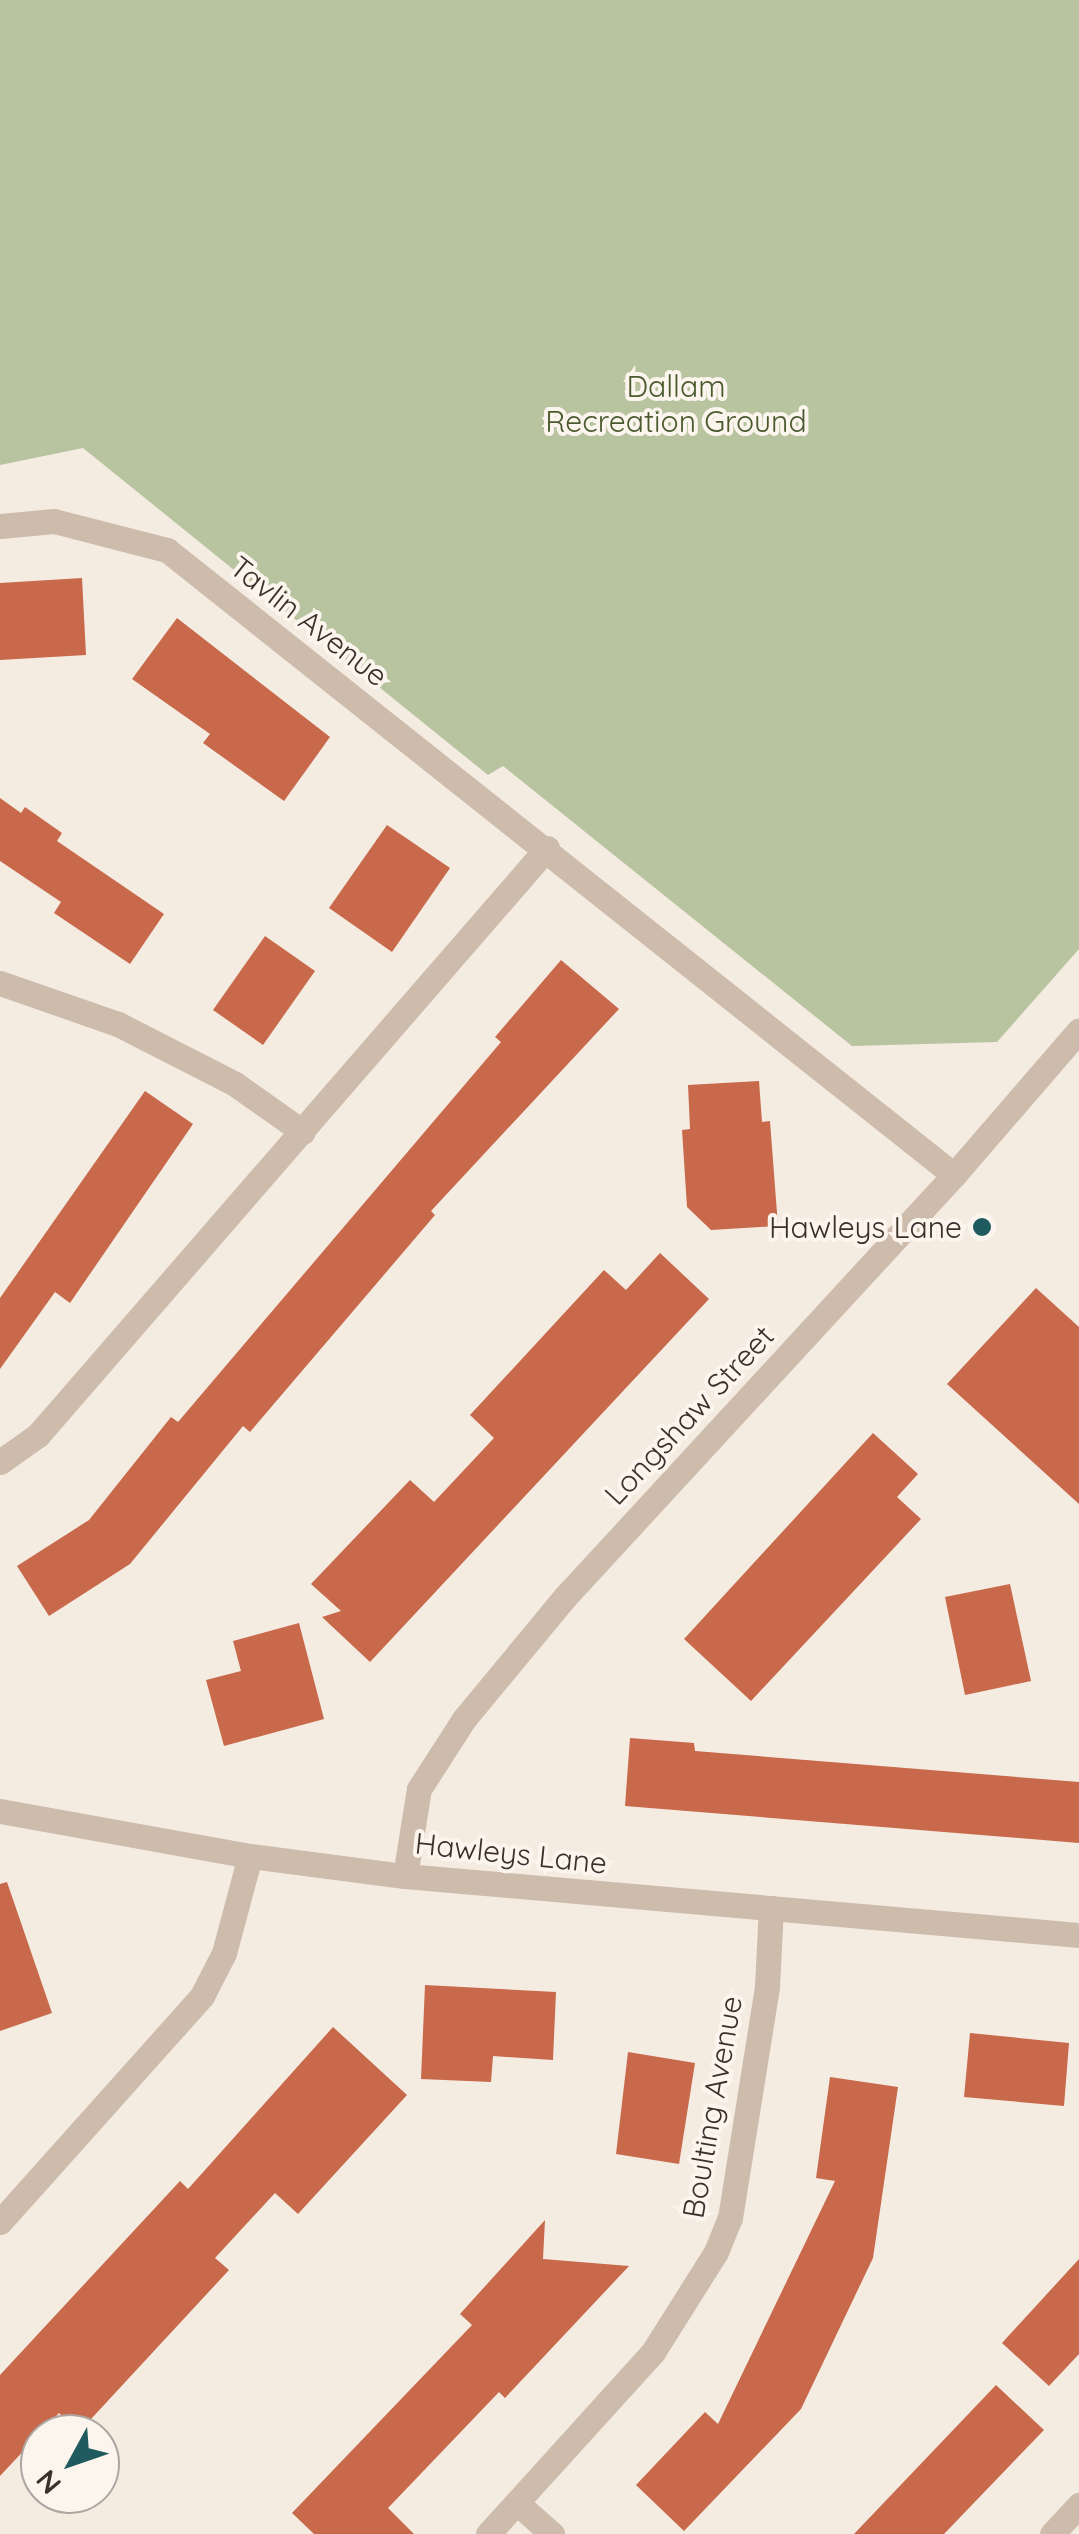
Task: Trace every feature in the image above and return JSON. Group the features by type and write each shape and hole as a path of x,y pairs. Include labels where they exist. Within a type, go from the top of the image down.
{"street":[{"name":"Tavlin Avenue","path":"0,526 54,521 167,550 954,1175"},
{"path":"0,1462 38,1434 547,848"},
{"path":"0,984 118,1024 235,1084 303,1132"},
{"name":"Longshaw Street","path":"405,1876 419,1789 464,1719 565,1597 954,1175 1079,1030"},
{"name":"Hawleys Lane","path":"0,1811 250,1856 405,1876 1079,1935"},
{"path":"0,2222 202,1996 224,1952 250,1856"},
{"name":"Boulting Avenue","path":"488,2534 680,2319 716,2252 733,2198 766,1986 771,1908"},
{"path":"517,2502 552,2534"},
{"path":"1052,2534 1079,2505"}],"green space":[{"name":"Dallam Recreation Ground","path":"0,0 1079,0 1079,949 997,1042 852,1046 503,766 488,775 83,448 0,465"}],"building":[{"path":"82,578 86,655 0,660 0,583"},
{"path":"177,618 330,737 284,801 203,743 210,734 132,679"},
{"path":"0,798 21,813 25,807 62,833 57,841 164,914 130,964 54,913 61,902 0,861"},
{"path":"387,825 450,868 392,952 329,908"},
{"path":"265,936 315,971 263,1045 213,1010"},
{"path":"561,960 619,1009 431,1211 435,1215 250,1432 243,1426 130,1564 49,1616 17,1566 89,1520 171,1417 178,1422 501,1042 495,1037"},
{"path":"759,1081 762,1122 770,1121 778,1226 711,1230 687,1207 682,1130 690,1129 688,1085"},
{"path":"145,1091 193,1124 70,1303 55,1292 0,1369 0,1298"},
{"path":"660,1253 709,1299 370,1662 322,1617 341,1611 311,1584 410,1480 434,1502 494,1438 470,1415 604,1270 626,1290"},
{"path":"1036,1288 1079,1327 1079,1504 947,1384"},
{"path":"873,1433 918,1474 897,1497 921,1519 751,1701 684,1639"},
{"path":"1010,1584 1031,1681 965,1695 945,1597"},
{"path":"299,1623 324,1719 224,1746 206,1680 241,1671 233,1641"},
{"path":"630,1738 694,1743 695,1751 1079,1782 1079,1843 625,1806"},
{"path":"7,1882 52,2013 0,2031 0,1884"},
{"path":"425,1985 556,1992 553,2060 493,2056 491,2082 421,2079"},
{"path":"333,2027 407,2095 298,2214 275,2193 215,2258 229,2270 96,2414 20,2414 20,2455 0,2476 0,2375 180,2181 188,2189"},
{"path":"970,2033 1069,2043 1064,2106 964,2097"},
{"path":"628,2052 695,2063 679,2164 616,2154"},
{"path":"830,2077 898,2087 873,2258 801,2409 684,2531 636,2485 705,2412 718,2424 835,2181 816,2178"},
{"path":"545,2220 543,2259 629,2266 505,2398 499,2392 388,2508 414,2534 314,2534 292,2513 472,2325 460,2314"},
{"path":"1079,2259 1079,2354 1049,2386 1002,2343"},
{"path":"996,2385 1044,2430 944,2534 854,2534"}],"place":[{"name":"Hawleys Lane","path":"982,1227"}]}
